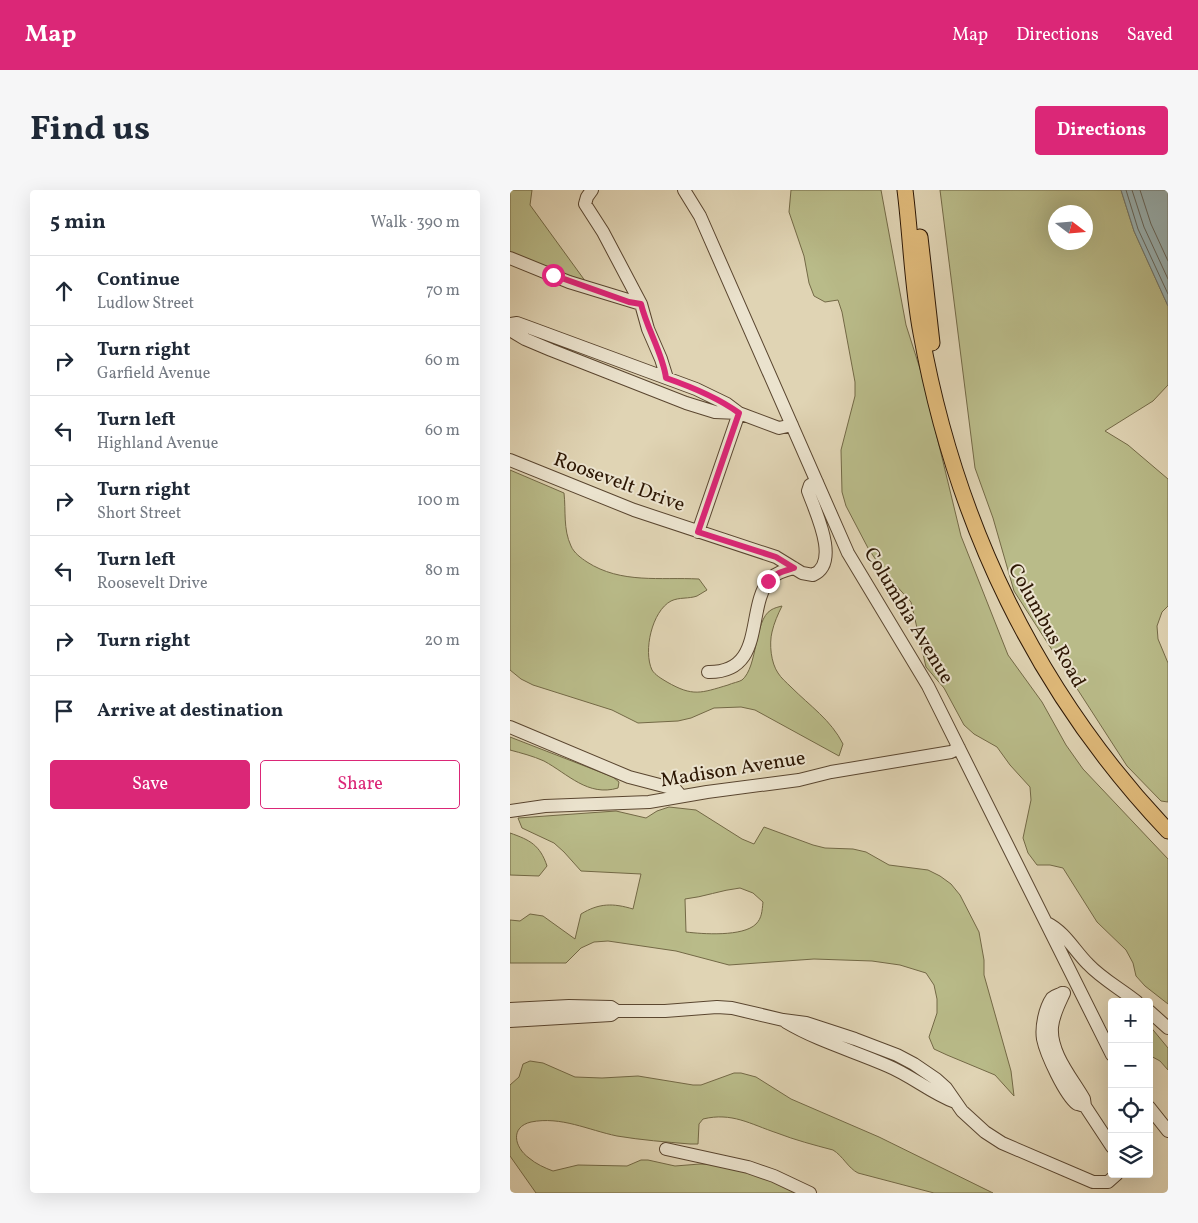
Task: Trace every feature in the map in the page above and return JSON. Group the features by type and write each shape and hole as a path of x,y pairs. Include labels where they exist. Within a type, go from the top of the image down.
{"main road":[{"name":"Columbus Road","path":"905,190 920,332 939,412 961,491 973,523 1000,588 1056,689 1122,780 1168,831"},
{"name":"Columbus Road","path":"915,190 939,412"}],"street":[{"path":"592,190 587,196 585,204 603,232 641,304 648,329 662,359 666,378"},
{"name":"Columbia Avenue","path":"684,190 700,216 848,553 928,686 1108,1047"},
{"path":"510,258 568,282 641,304"},
{"path":"510,324 517,323 696,389 727,404 739,413 779,428 792,425"},
{"path":"510,330 542,346 686,402 715,412 739,413"},
{"path":"698,532 739,413"},
{"name":"Roosevelt Drive","path":"510,460 600,497 698,532 776,557 802,572 813,575 821,570 826,561 825,546 808,491 810,485 816,482"},
{"path":"708,672 728,671 737,663 752,639 762,596 768,581 782,571 794,568"},
{"path":"510,727 629,777 675,789 681,796"},
{"name":"Madison Avenue","path":"511,808 649,802 799,780 831,772 950,752 959,748"},
{"path":"1045,922 1056,927 1087,963 1132,998"},
{"path":"1077,984 1064,993 1055,1013 1052,1026 1053,1038 1061,1060 1084,1099 1085,1106 1108,1141"},
{"path":"510,1009 577,1006 611,1007 617,1011 664,1011 717,1007 745,1010 783,1020 806,1023 855,1039 897,1055 914,1064 936,1079 946,1088 955,1102 985,1132 1002,1143 1093,1182 1108,1182 1112,1178"},
{"path":"510,1021 611,1015 617,1011"},
{"path":"1153,1015 1168,1028"},
{"path":"1153,1112 1168,1131"},
{"path":"666,1149 748,1167 774,1176 810,1193"}],"green space":[{"path":"510,190 532,190 530,205 591,289 510,258"},
{"path":"791,190 881,190 906,325 922,375 961,536 1008,655 1042,702 1066,745 1083,769 1168,859 1168,1004 1145,986 1136,976 1133,963 1126,950 1097,922 1063,868 1037,865 1028,853 1023,838 1031,800 1030,787 997,747 974,734 964,725 944,688 926,667 911,602 884,572 868,548 846,506 842,492 841,450 855,396 855,382 838,300 825,302 814,296 809,283 804,256 789,212"},
{"path":"940,190 1121,190 1134,231 1168,306 1168,385 1153,401 1105,431 1128,445 1168,479 1168,606 1162,612 1157,626 1158,639 1168,663 1168,802 1161,801 1127,766 1014,591 993,518 975,468"},
{"path":"510,470 564,493 568,540 574,551 587,562 613,574 627,577 699,579 707,590 697,596 671,601 664,606 654,622 651,632 648,653 652,670 659,677 676,687 691,692 704,692 742,680 751,665 762,623 766,615 772,609 782,606 771,637 771,653 774,664 782,679 820,714 838,735 843,744 839,756 755,710 741,707 714,708 691,718 678,721 638,723 612,710 533,685 521,679 510,670"},
{"path":"510,737 613,777 619,782 618,788 597,789 579,783 544,761 510,750"},
{"path":"669,807 696,810 742,839 754,844 764,827 825,848 853,849 866,852 889,865 928,870 951,884 960,895 979,932 984,960 984,975 1011,1071 1014,1096 995,1075 934,1049 929,1037 937,1013 934,985 926,973 900,965 872,961 814,959 729,965 676,951 608,941 594,942 581,948 566,963 510,963 510,920 520,921 530,914 543,916 575,939 581,914 588,910 606,905 633,909 641,874 581,871 554,843 522,828 518,818 616,811 646,818 657,811","holes":["740,888 753,893 763,902 759,919 750,928 722,934 686,932 685,899"]},
{"path":"510,833 529,841 541,853 547,866 539,876 510,875"},
{"path":"1153,1030 1168,1048 1168,1070 1160,1061 1153,1057"},
{"path":"530,1061 543,1063 575,1077 638,1076 701,1085 734,1073 756,1077 791,1099 879,1137 993,1193 934,1193 858,1173 833,1150 791,1138 741,1120 713,1117 703,1119 699,1124 698,1144 617,1136 574,1124 553,1121 531,1122 524,1125 520,1128 516,1138 524,1154 538,1164 553,1171 578,1165 627,1166 641,1160 675,1166 700,1164 727,1165 768,1176 800,1193 536,1193 510,1156 510,1085 519,1077 523,1064"}],"water":[{"path":"1121,190 1168,190 1168,306 1134,231"}],"route":[{"path":"553,275 568,282 629,302 641,304 648,329 662,359 666,378 696,389 727,404 739,413 698,532 776,557 794,568 782,571 768,581"}]}
